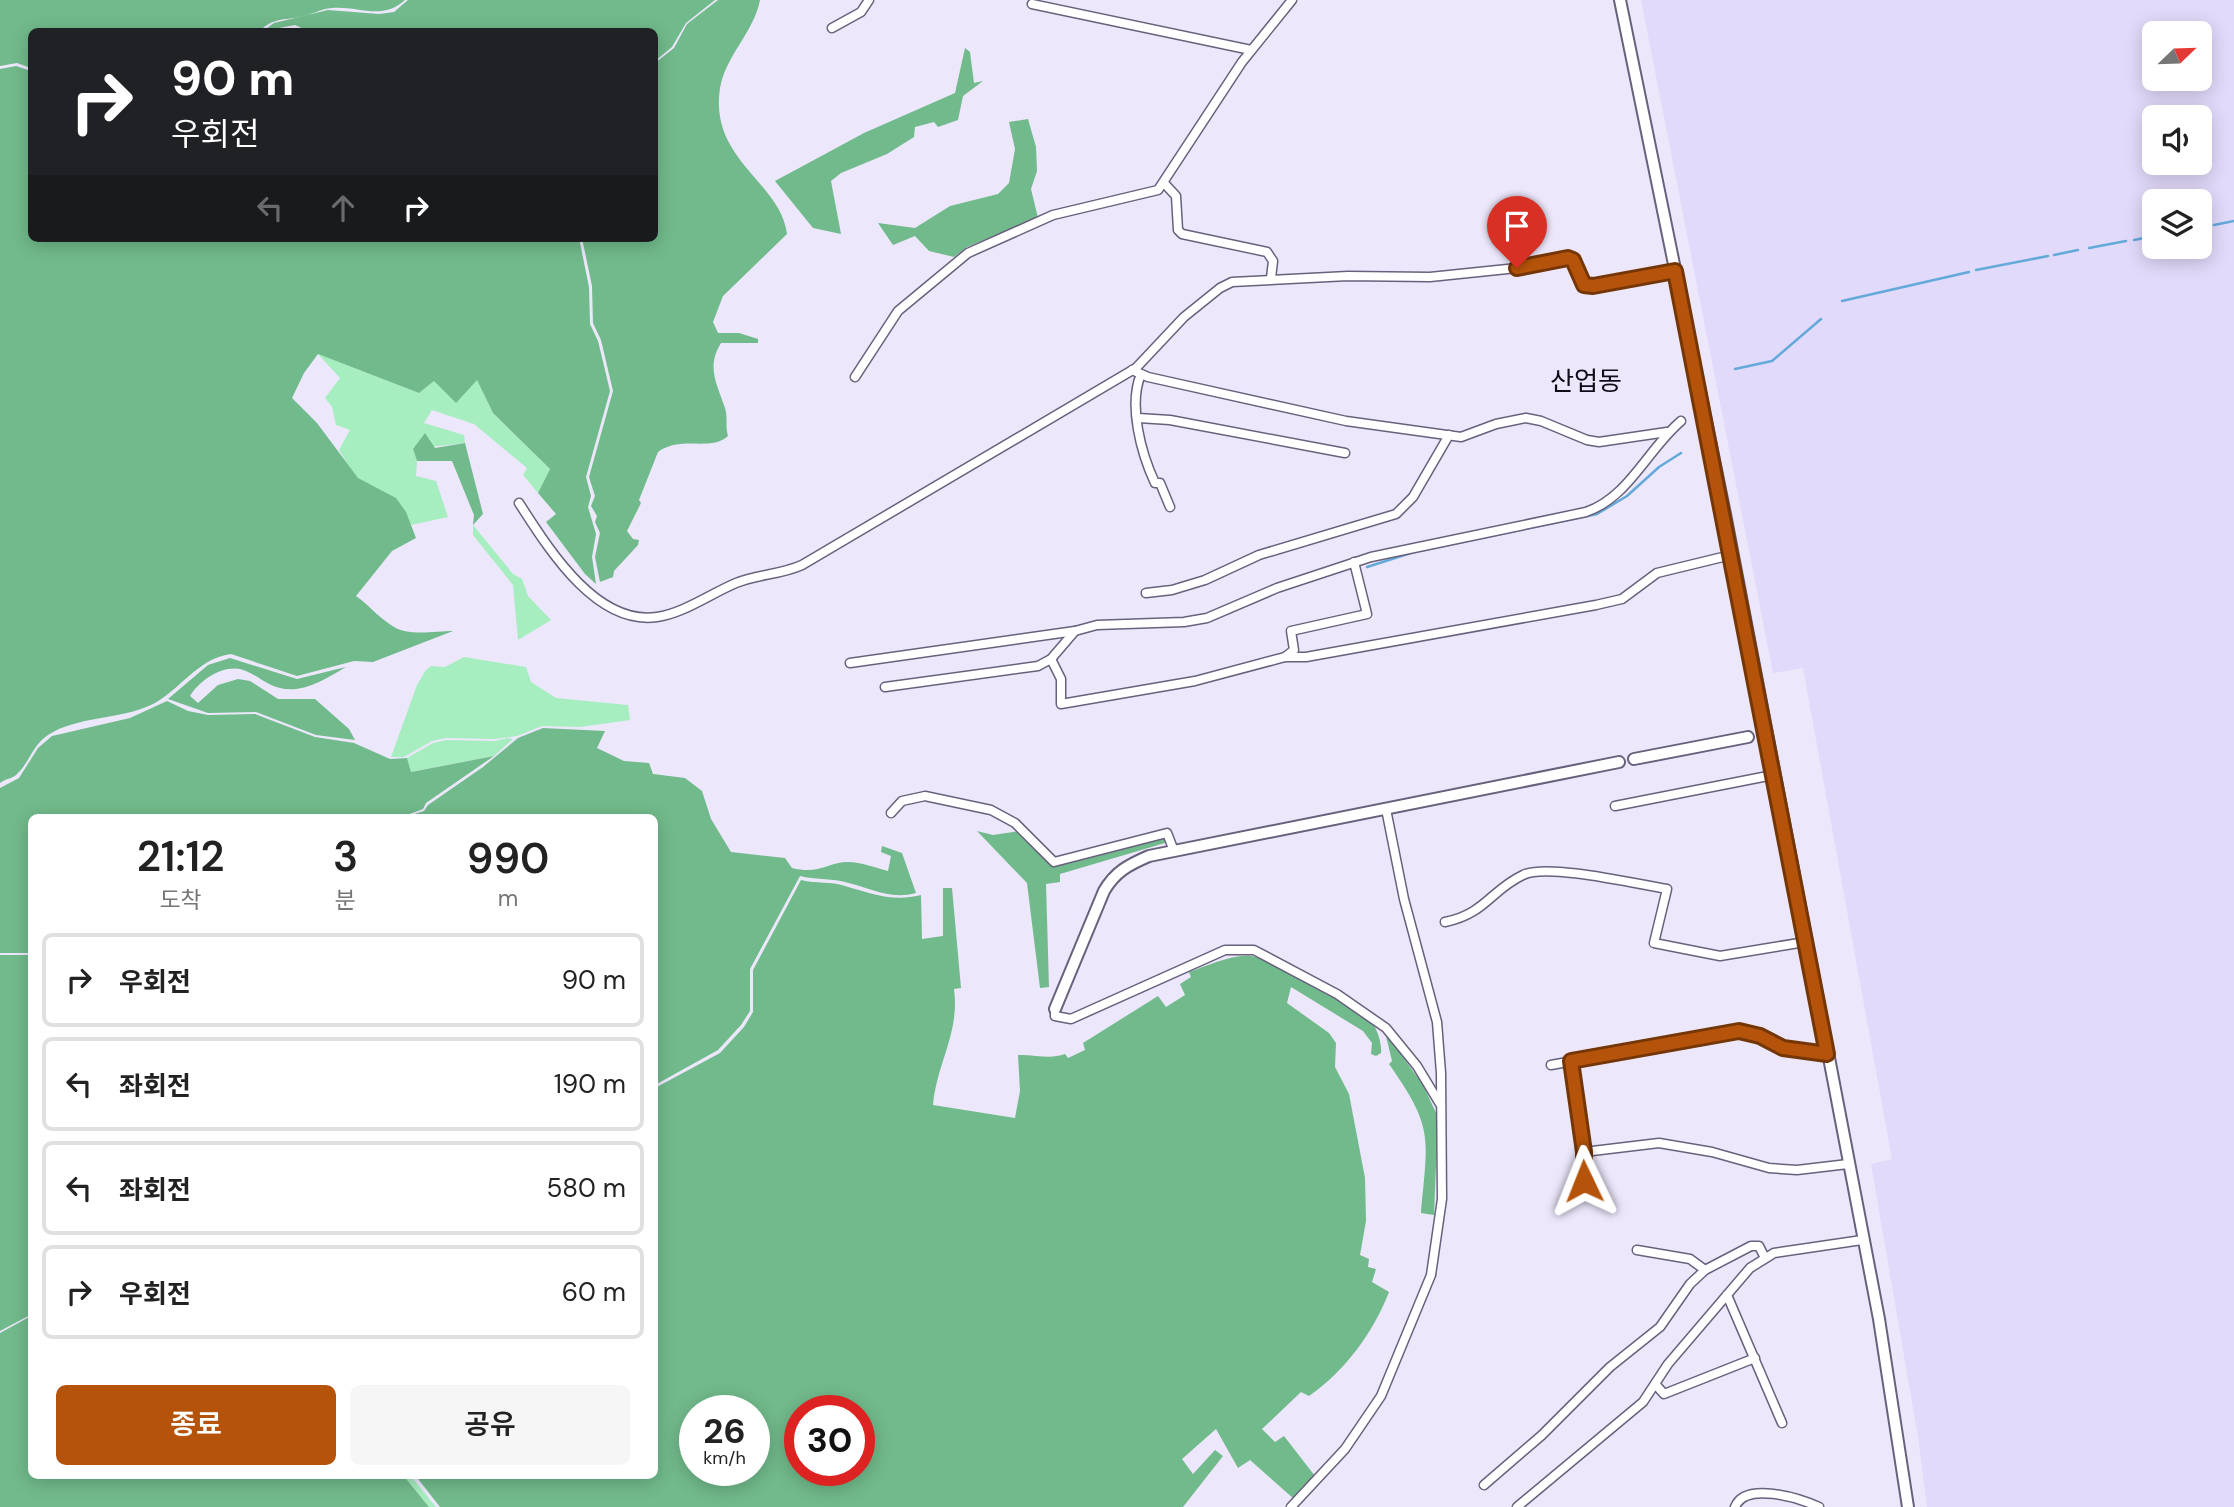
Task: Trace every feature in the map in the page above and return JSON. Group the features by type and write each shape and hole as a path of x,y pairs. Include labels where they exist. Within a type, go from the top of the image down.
{"main road":[{"path":"1620,0 1827,1054 1896,1416 1908,1507"},
{"path":"1634,759 1748,737"},
{"path":"1055,1009 1112,877 1134,862 1174,851 1619,762"}],"street":[{"path":"832,28 861,12 869,0"},
{"path":"855,377 898,311 968,253 1052,215 1151,194 1164,183 1251,50 1292,0"},
{"path":"1032,4 1251,50"},
{"path":"1164,183 1176,196 1178,230 1182,234 1267,252 1273,261 1271,278"},
{"path":"519,503 551,553 591,593 623,613 657,617 736,583 784,574 802,565 1137,372 1184,317 1220,288 1239,280 1430,277 1517,268 1568,258 1573,260 1584,285 1593,286 1675,271"},
{"path":"1137,372 1135,412 1147,465 1155,483 1160,483 1170,507"},
{"path":"1137,372 1346,421 1449,435 1469,435 1496,424 1526,418 1600,442 1669,432"},
{"path":"1138,418 1170,420 1345,453"},
{"path":"850,663 1075,631 1097,625 1184,622 1207,618 1277,588 1354,562 1416,545 1602,507 1620,493 1681,421"},
{"path":"1146,593 1172,590 1205,580 1259,555 1396,514 1413,497 1449,435"},
{"path":"1051,659 1060,679 1061,704 1195,681 1285,657 1306,657 1596,605 1622,599 1657,573 1731,555"},
{"path":"1285,657 1294,650 1291,631 1367,614 1354,562"},
{"path":"885,687 1017,670 1051,659 1075,631"},
{"path":"1615,806 1773,775"},
{"path":"891,813 902,801 925,796 991,810 1015,823 1055,862 1167,832 1174,851"},
{"path":"1291,1507 1358,1432 1381,1396 1431,1275 1442,1199 1440,1047 1433,999 1404,899 1386,809"},
{"path":"1445,922 1463,918 1483,907 1520,876 1545,870 1667,889 1654,943 1720,956 1805,942"},
{"path":"1055,1009 1055,1016 1059,1019 1071,1019 1226,950 1254,950 1337,994 1386,1028 1417,1066 1440,1104"},
{"path":"1552,1065 1739,1031 1760,1036 1783,1048 1827,1054"},
{"path":"1571,1061 1584,1152 1584,1181"},
{"path":"1584,1152 1659,1143 1712,1152 1769,1168 1797,1170 1848,1164"},
{"path":"1517,1507 1623,1421 1656,1385 1668,1364 1750,1268 1765,1258 1787,1251 1862,1240"},
{"path":"1484,1485 1542,1435 1610,1367 1660,1327 1690,1283 1705,1270 1751,1246 1759,1246 1765,1258"},
{"path":"1637,1250 1690,1259 1705,1270"},
{"path":"1727,1295 1782,1423"},
{"path":"1656,1385 1664,1394 1755,1358"},
{"path":"1735,1507 1738,1498 1745,1494 1764,1493 1819,1507"}],"shaded area":[{"path":"1641,0 2234,0 2234,1507 1927,1507 1918,1437 1871,1164 1892,1159 1803,668 1773,673"}],"green space":[{"path":"0,0 405,0 388,10 328,9 283,19 264,28 28,28 28,67 17,63 0,66"},
{"path":"408,0 715,0 686,23 672,47 658,59 658,28 301,28 295,25 267,28 274,23 328,10 379,14 394,12"},
{"path":"718,0 760,0 752,23 723,76 719,113 725,134 735,152 772,199 782,215 787,234 723,296 713,322 718,333 739,333 758,339 758,343 721,343 714,360 714,376 726,411 728,436 713,443 676,445 658,452 639,500 641,503 627,531 633,539 639,540 638,545 614,571 613,577 600,582 595,557 600,533 595,522 597,516 591,506 595,496 589,477 613,391 601,340 593,323 592,286 583,242 658,242 658,61 674,48 687,24"},
{"path":"965,48 970,52 974,83 983,81 963,96 958,120 938,127 934,122 915,127 914,137 887,154 841,173 831,181 841,234 813,228 775,181 864,133 955,93"},
{"path":"16,66 28,70 28,242 580,242 589,287 590,324 598,341 610,391 586,477 591,496 588,507 596,534 592,557 596,584 585,574 546,522 556,514 538,493 550,469 493,413 477,380 456,403 434,381 419,393 318,354 304,373 292,398 317,423 358,478 396,498 406,512 416,538 392,551 356,596 397,629 412,632 453,631 373,662 354,661 297,676 231,654 219,657 198,669 151,705 72,724 48,735 39,743 18,773 0,783 0,69"},
{"path":"1028,119 1036,147 1037,171 1031,189 1038,218 967,247 954,257 929,251 915,236 893,245 878,223 915,228 950,206 998,194 1009,183 1015,149 1009,122"},
{"path":"318,354 419,393 434,381 477,380 493,413 550,469 538,493 523,475 527,468 474,424 432,410 424,423 464,435 465,443 413,449 417,461 416,476 436,481 448,517 411,525 394,500 358,478 339,450 350,430 336,425 332,407 325,398 340,378"},
{"path":"425,433 435,448 465,443 483,514 473,525 474,515 452,461 417,461 413,449"},
{"path":"473,525 513,574 522,579 528,596 551,620 518,640 513,585 473,535"},
{"path":"464,657 526,667 531,682 556,698 628,705 630,720 580,727 542,726 517,736 495,739 446,738 432,741 404,757 391,757 417,685 426,670 431,666 445,667"},
{"path":"230,658 297,679 346,667 314,684 297,689 271,685 239,669 223,670 207,678 190,696 198,703 218,685 238,679 250,681 278,699 315,699 349,729 355,740 316,735 256,712 208,713 168,699 208,665"},
{"path":"167,701 188,711 208,715 255,714 315,737 354,743 390,759 407,758 411,772 494,756 426,803 423,809 410,814 28,814 28,953 0,953 0,788 19,778 38,748 52,736 130,718"},
{"path":"543,728 605,731 597,748 624,761 649,763 653,774 685,778 702,791 711,819 731,852 785,858 792,868 802,870 848,862 888,871 891,856 881,852 882,846 902,853 916,893 889,894 839,881 800,876 750,969 750,1011 741,1025 718,1050 658,1083 658,814 414,814 424,811 428,805 483,767 518,738"},
{"path":"513,739 494,756 410,772 407,758 433,743 446,740 495,741"},
{"path":"977,831 993,835 1020,831 1053,864 1164,838 1165,843 1060,874 1060,882 1046,884 1049,987 1040,988 1027,883"},
{"path":"801,880 840,884 892,897 921,895 922,939 943,936 943,888 952,888 961,988 954,989 954,1020 933,1105 1015,1118 1020,1091 1018,1055 1048,1057 1065,1054 1068,1058 1085,1050 1083,1043 1158,996 1166,1007 1185,995 1180,984 1191,977 1189,972 1228,959 1251,956 1262,959 1330,992 1360,1011 1377,1031 1381,1053 1376,1056 1371,1054 1372,1043 1363,1031 1291,987 1287,1003 1329,1033 1336,1043 1335,1067 1349,1094 1365,1178 1366,1221 1360,1255 1369,1259 1368,1267 1376,1269 1372,1282 1389,1292 1375,1322 1346,1363 1309,1396 1301,1392 1262,1429 1275,1442 1284,1436 1315,1476 1294,1499 1250,1460 1238,1468 1216,1429 1182,1459 1193,1474 1215,1450 1223,1456 1183,1507 440,1507 418,1479 658,1479 658,1086 720,1053 744,1027 753,1012 753,970"},
{"path":"0,955 28,955 28,1316 0,1331"},
{"path":"1385,1032 1423,1085 1438,1117 1434,1215 1421,1213 1426,1149 1421,1119 1389,1064 1392,1061"},
{"path":"28,1318 28,1479 406,1479 429,1507 0,1507 0,1333"},
{"path":"406,1479 413,1479 436,1507 429,1507"}],"waterway":[{"path":"2214,225 2234,221"},
{"path":"2134,240 2142,238"},
{"path":"2089,248 2126,241"},
{"path":"2054,255 2078,250"},
{"path":"1976,270 2048,256"},
{"path":"1842,301 1969,272"},
{"path":"1735,369 1772,361 1821,319"},
{"path":"1424,550 1597,514 1627,496 1659,467 1681,453"},
{"path":"1367,567 1414,552"}],"district":[{"name":"산업동","path":"1586,381"}],"route":[{"path":"1517,268 1568,258 1573,260 1578,278 1584,285 1593,286 1675,271 1725,514 1827,1054 1783,1048 1760,1036 1739,1031 1571,1061 1584,1152 1584,1181"}]}
